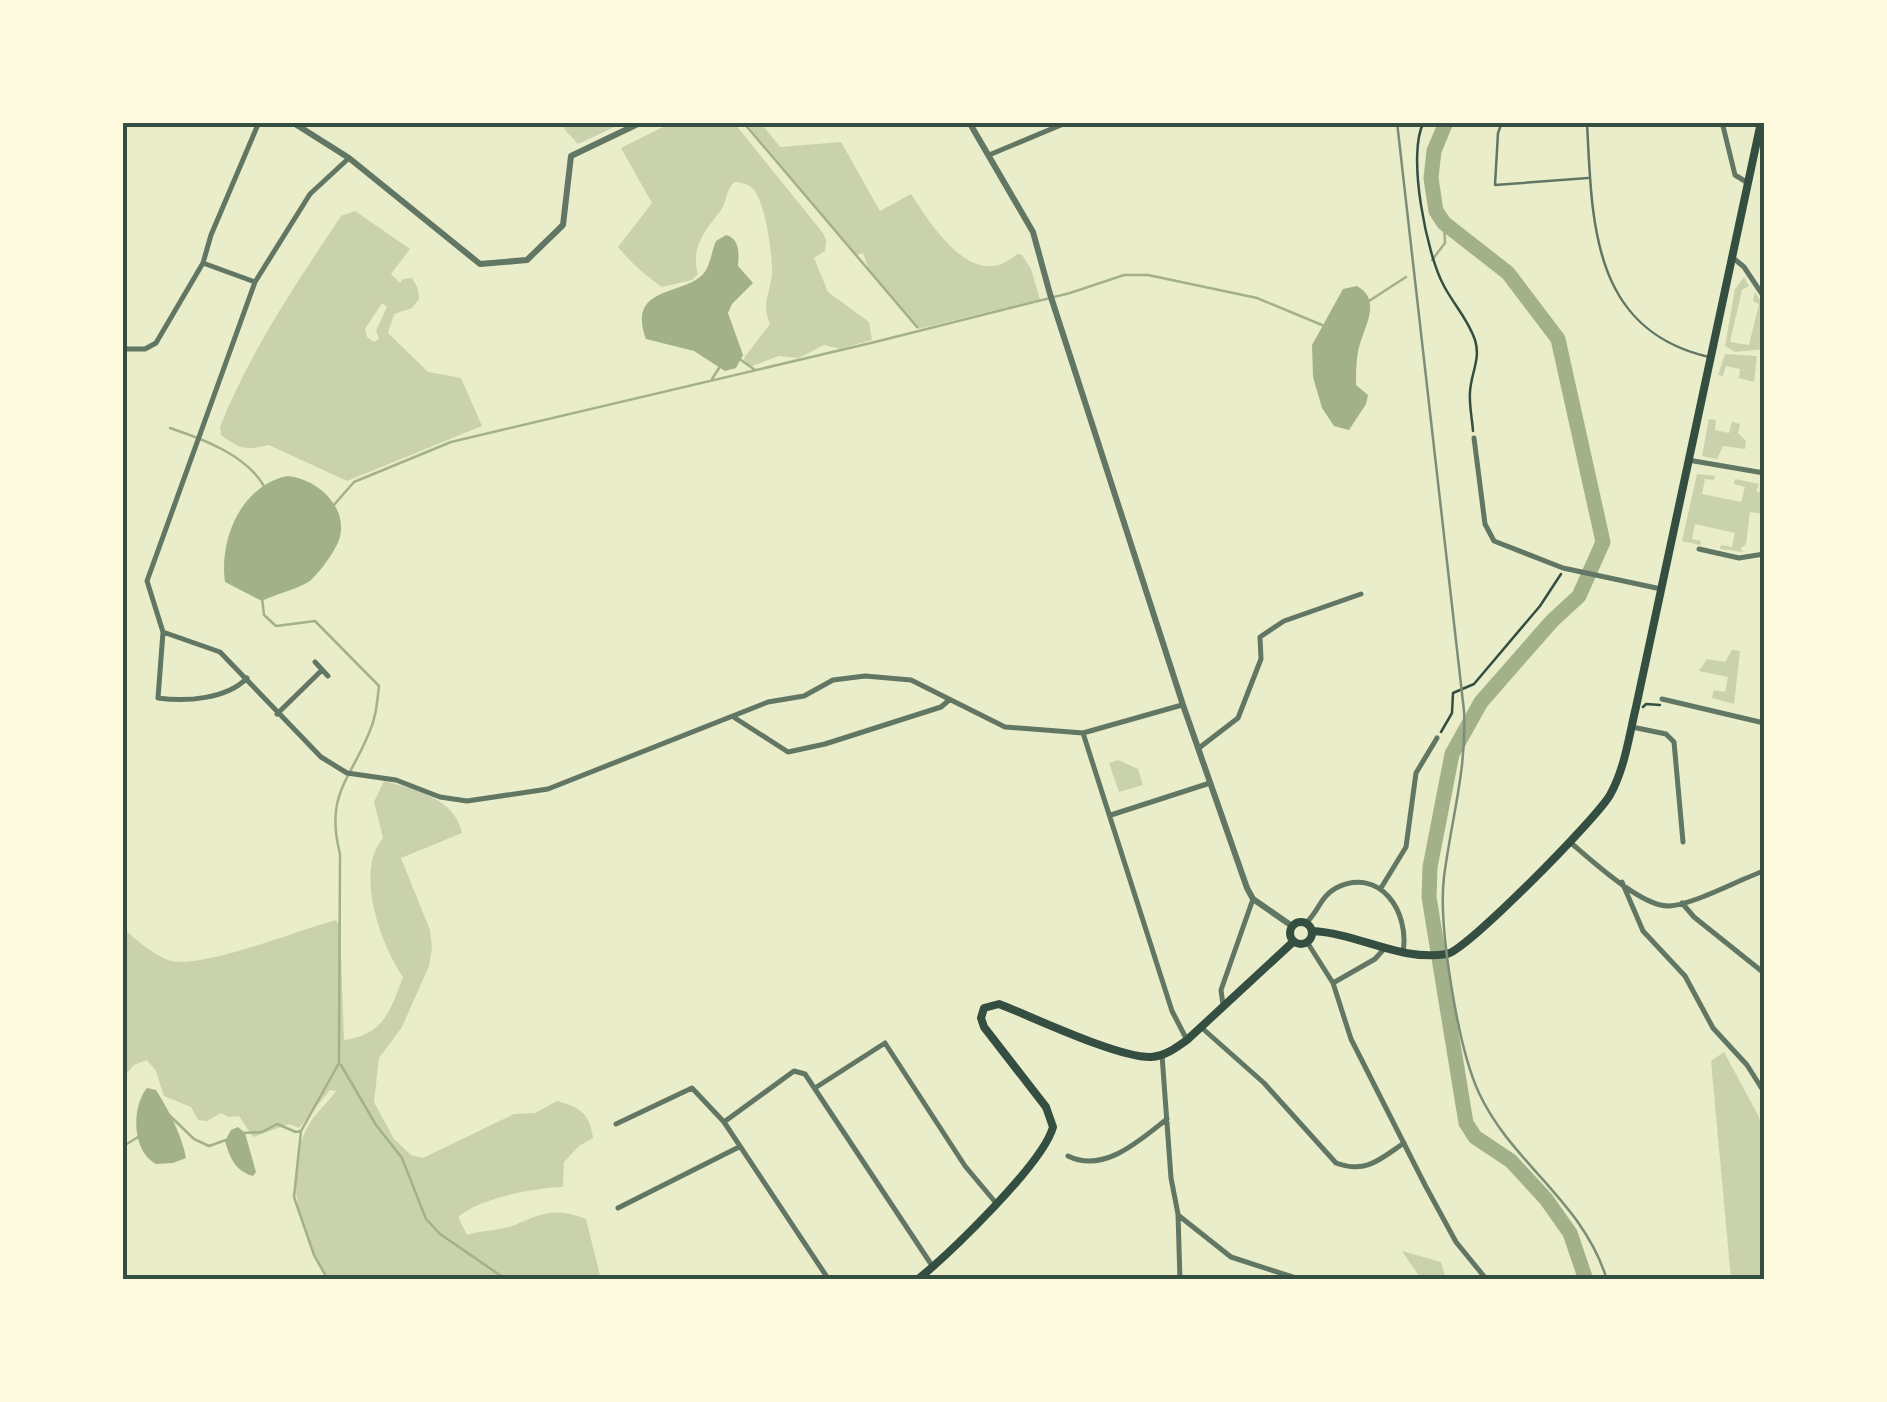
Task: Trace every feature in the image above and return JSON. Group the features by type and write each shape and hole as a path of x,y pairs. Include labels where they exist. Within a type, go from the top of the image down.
{"main road":[{"path":"1293,942 1292,926 1298,922 1422,956 1444,954 1462,946 1571,843 1611,793 1632,726 1760,122"},
{"path":"917,1280 996,1203 1042,1148 1053,1127 1046,1106 984,1026 984,1008 996,1003 1126,1052 1146,1057 1162,1055 1201,1028 1293,942 1307,942 1309,927"}],"street":[{"path":"122,349 146,350 156,343 202,263 260,122"},
{"path":"292,122 349,158 480,264 528,260 563,225 572,156 642,122"},
{"path":"969,122 1036,240 1183,705 1253,899 1292,926"},
{"path":"986,156 1068,122"},
{"path":"1722,122 1736,175 1748,183"},
{"path":"246,678 233,691 158,698 163,632 147,582 255,282 310,194 349,158"},
{"path":"1732,257 1744,267 1764,297"},
{"path":"202,263 255,282"},
{"path":"1474,438 1488,534 1502,545 1563,568 1662,589"},
{"path":"1688,460 1764,472"},
{"path":"1699,549 1740,558 1764,554"},
{"path":"1199,748 1238,718 1261,659 1260,637 1284,621 1361,594"},
{"path":"163,632 220,652 276,714 322,757 347,774 396,780 440,797 467,801 548,789 768,702 804,696 833,680 865,676 911,680 1005,727 1084,733 1183,705"},
{"path":"314,662 328,676"},
{"path":"276,714 322,670"},
{"path":"1662,699 1764,723"},
{"path":"734,717 788,752 826,744 941,707 948,701"},
{"path":"1632,726 1666,734 1674,742 1683,842"},
{"path":"1084,733 1172,1011 1186,1040"},
{"path":"1381,888 1406,847 1416,773 1437,738"},
{"path":"1110,816 1210,784"},
{"path":"1571,843 1654,904 1682,903 1764,871"},
{"path":"1309,927 1325,896 1364,882 1381,888 1396,906 1403,921 1402,952"},
{"path":"1622,882 1643,931 1685,976 1713,1028 1747,1065 1764,1092"},
{"path":"1224,1007 1221,990 1253,899"},
{"path":"1682,903 1764,972"},
{"path":"1307,942 1333,983 1350,1039 1456,1242 1488,1280"},
{"path":"1333,983 1385,948"},
{"path":"1201,1028 1264,1082 1336,1163 1352,1169 1366,1166 1404,1144"},
{"path":"816,1088 885,1043 966,1166 996,1203"},
{"path":"1162,1055 1178,1214 1180,1280"},
{"path":"724,1122 794,1071 805,1074 934,1266"},
{"path":"616,1124 692,1088 724,1122 829,1280"},
{"path":"1068,1156 1106,1159 1166,1118"},
{"path":"618,1208 739,1147"},
{"path":"1178,1214 1231,1257 1302,1280"}],"lane":[{"path":"1502,122 1495,185 1590,178"},
{"path":"1587,122 1600,254 1642,326 1662,340 1710,357"}],"path":[{"path":"1424,122 1417,139 1416,171 1424,221 1444,287 1463,314 1477,348 1470,391 1474,438"},
{"path":"1437,738 1452,713 1453,694 1474,684 1540,606 1563,568"},
{"path":"1636,707 1659,707"}],"shaded area":[{"path":"564,122 623,123 578,144 565,130"},
{"path":"673,122 734,123 823,233 825,251 814,258 828,292 869,322 872,340 840,349 824,345 799,358 779,356 752,366 745,363 744,358 770,324 766,302 772,278 764,212 750,186 735,182 730,188 701,239 696,255 698,274 692,280 662,287 623,253 618,247 652,203 621,148"},
{"path":"746,123 761,123 780,147 841,142 880,211 911,194 942,238 970,261 985,266 1022,255 1031,269 1040,300 918,329 869,270 863,253 857,255 846,244"},
{"path":"355,211 410,249 391,274 400,283 412,278 419,299 412,308 394,314 388,333 428,372 461,378 482,426 347,481 269,445 239,446 221,435 220,427 260,345 341,216","holes":["382,303 387,307 376,331 379,339 374,342 365,329"]},
{"path":"726,235 736,243 738,266 753,283 728,313 743,355 736,368 725,371 694,351 646,339 642,322 643,310 649,302 703,274 716,241"},
{"path":"1744,277 1749,286 1742,290 1730,342 1749,345 1759,304 1753,301 1755,292 1764,306 1764,349 1735,352 1725,346 1735,289"},
{"path":"1357,286 1365,292 1370,307 1358,352 1356,385 1368,395 1349,430 1334,426 1322,408 1313,377 1312,345 1343,289"},
{"path":"1725,354 1757,356 1754,382 1739,378 1740,369 1726,366 1723,376 1718,375"},
{"path":"1709,419 1716,420 1715,430 1729,433 1732,422 1740,424 1738,433 1746,441 1745,449 1723,446 1717,459 1702,456"},
{"path":"1697,474 1715,476 1714,480 1705,479 1702,494 1741,502 1745,487 1734,484 1735,479 1759,484 1759,493 1764,480 1764,514 1750,512 1746,544 1740,549 1744,552 1720,549 1721,545 1732,547 1735,533 1695,524 1692,539 1701,541 1700,545 1682,541"},
{"path":"287,476 309,482 328,496 340,516 339,540 312,579 262,601 225,582 226,549 236,517 246,503 257,491"},
{"path":"1732,650 1740,651 1734,704 1712,698 1714,690 1725,692 1728,677 1699,671 1707,659 1725,662"},
{"path":"1118,760 1138,769 1143,785 1119,792 1109,763"},
{"path":"384,781 442,803 458,821 462,833 401,858 430,930 432,948 429,966 402,1027 379,1058 374,1102 394,1139 411,1155 423,1158 514,1114 535,1113 557,1101 582,1113 593,1138 564,1162 563,1187 493,1199 458,1217 467,1235 510,1227 549,1213 586,1219 601,1279 327,1279 303,1225 296,1166 307,1128 336,1091 330,1090 299,1128 289,1124 253,1137 239,1116 221,1113 207,1121 198,1120 191,1107 164,1096 156,1071 147,1060 134,1065 123,1078 123,928 156,954 182,962 225,955 336,920 340,926 344,1040 368,1033 383,1020 403,977 379,928 371,888 375,852 383,838 374,802"},
{"path":"1724,1052 1759,1117 1764,1138 1764,1279 1731,1279 1711,1061"},
{"path":"147,1088 156,1090 165,1105 186,1158 156,1164 142,1150 136,1117"},
{"path":"238,1127 245,1133 256,1172 253,1176 234,1163 225,1141 231,1130"},
{"path":"1402,1251 1441,1262 1446,1279 1421,1279"}],"waterway":[{"path":"743,122 917,327"},
{"path":"1446,122 1434,151 1431,178 1436,211 1444,223 1508,273 1558,339 1603,542 1579,596 1481,702 1452,754 1430,867 1429,897 1466,1123 1475,1137 1511,1161 1546,1199 1570,1233 1586,1280"},
{"path":"1432,260 1445,243 1444,223"},
{"path":"333,506 354,482 451,442 875,342 1070,293 1124,275 1148,275 1257,298 1322,325"},
{"path":"1369,301 1406,277"},
{"path":"741,360 755,370"},
{"path":"712,379 721,365"},
{"path":"170,428 235,457 264,486"},
{"path":"262,598 264,615 276,626 315,621 379,686 371,727 341,790 335,817 340,854 339,1063 301,1131 294,1197 314,1255 328,1280"},
{"path":"341,1065 376,1125 402,1158 426,1219 440,1234 507,1280"},
{"path":"165,1111 194,1139 209,1146 226,1140"},
{"path":"243,1133 262,1132 277,1124 301,1131"},
{"path":"122,1147 138,1137"}],"railway":[{"path":"1397,122 1464,711 1461,774 1444,877 1444,925 1451,986 1479,1093 1510,1141 1582,1227 1607,1280"}]}
